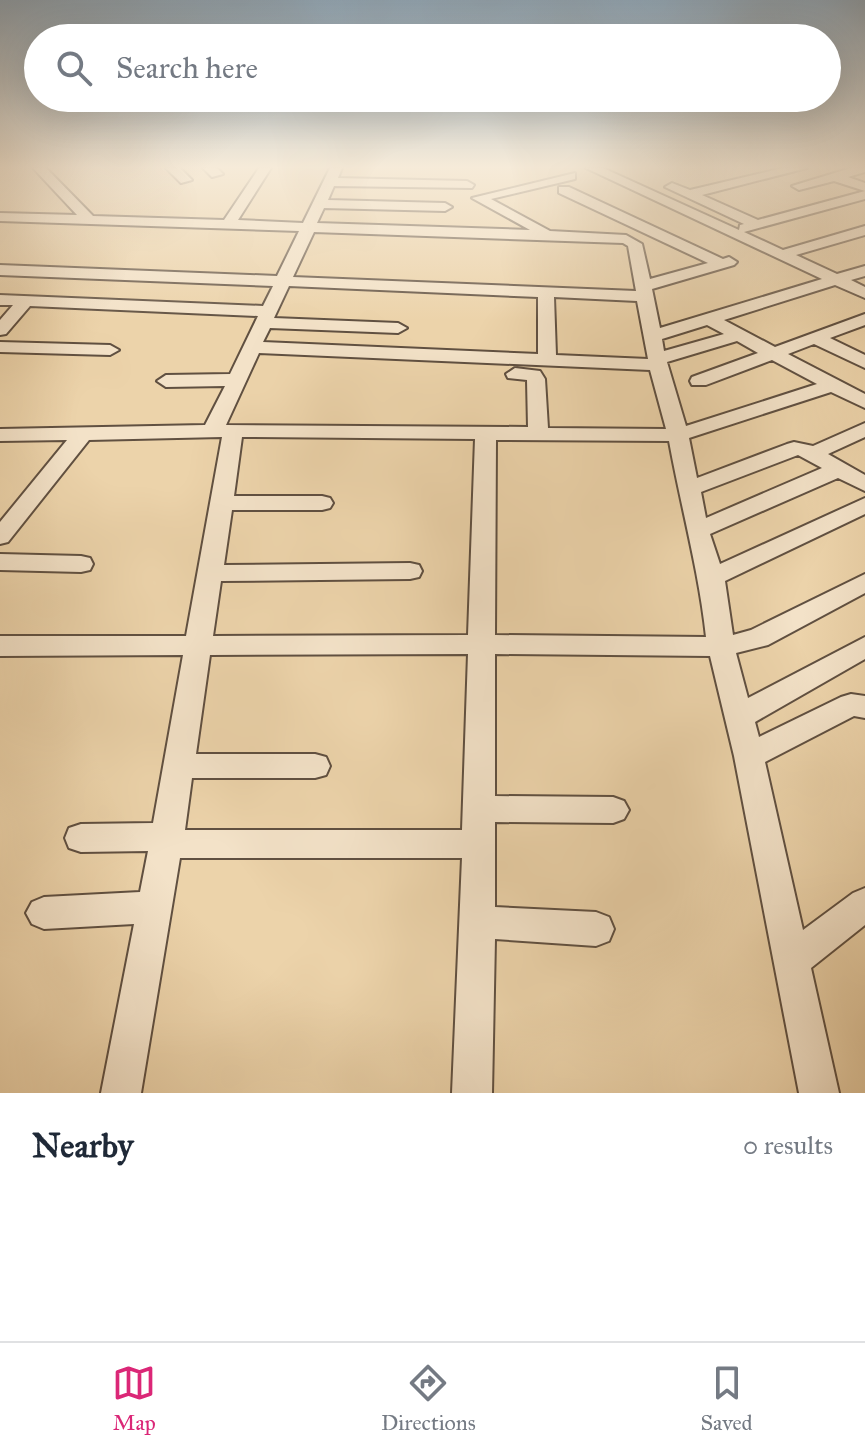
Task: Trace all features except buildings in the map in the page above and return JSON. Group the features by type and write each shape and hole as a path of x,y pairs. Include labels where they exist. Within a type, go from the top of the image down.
{"street":[{"path":"49,219 553,235 632,241 658,362 678,435 697,531 712,577 721,647 749,756 819,1093"},
{"path":"228,225 232,219"},
{"path":"121,1093 167,840 221,503 223,431 237,380 312,219"},
{"path":"404,231 407,219"},
{"path":"521,219 553,235"},
{"path":"0,270 546,292 644,291 730,262 632,219"},
{"path":"703,219 865,293"},
{"path":"745,219 758,225"},
{"path":"731,232 779,219"},
{"path":"585,237 637,222"},
{"path":"781,255 865,230"},
{"path":"637,253 679,242"},
{"path":"653,336 865,271"},
{"path":"546,292 547,360"},
{"path":"0,300 398,328"},
{"path":"0,330 26,301"},
{"path":"699,381 865,319"},
{"path":"711,320 865,402"},
{"path":"252,347 658,362 739,335"},
{"path":"814,337 865,362"},
{"path":"0,347 110,350"},
{"path":"515,374 533,375 536,379 538,432"},
{"path":"166,381 237,380"},
{"path":"0,435 486,431 678,435 833,385"},
{"path":"472,1093 479,922 479,644 486,431"},
{"path":"812,454 863,432"},
{"path":"0,537 83,434"},
{"path":"689,489 794,448 812,454 865,484"},
{"path":"697,531 839,469"},
{"path":"221,503 322,503"},
{"path":"712,577 865,505"},
{"path":"0,562 81,564"},
{"path":"210,573 410,571"},
{"path":"0,646 479,644 721,647 759,638 865,582"},
{"path":"739,717 865,647"},
{"path":"749,756 851,705 865,707"},
{"path":"179,766 315,766"},
{"path":"479,809 613,810"},
{"path":"81,838 477,844"},
{"path":"44,913 155,907"},
{"path":"790,962 862,910"},
{"path":"479,922 596,929"}]}
